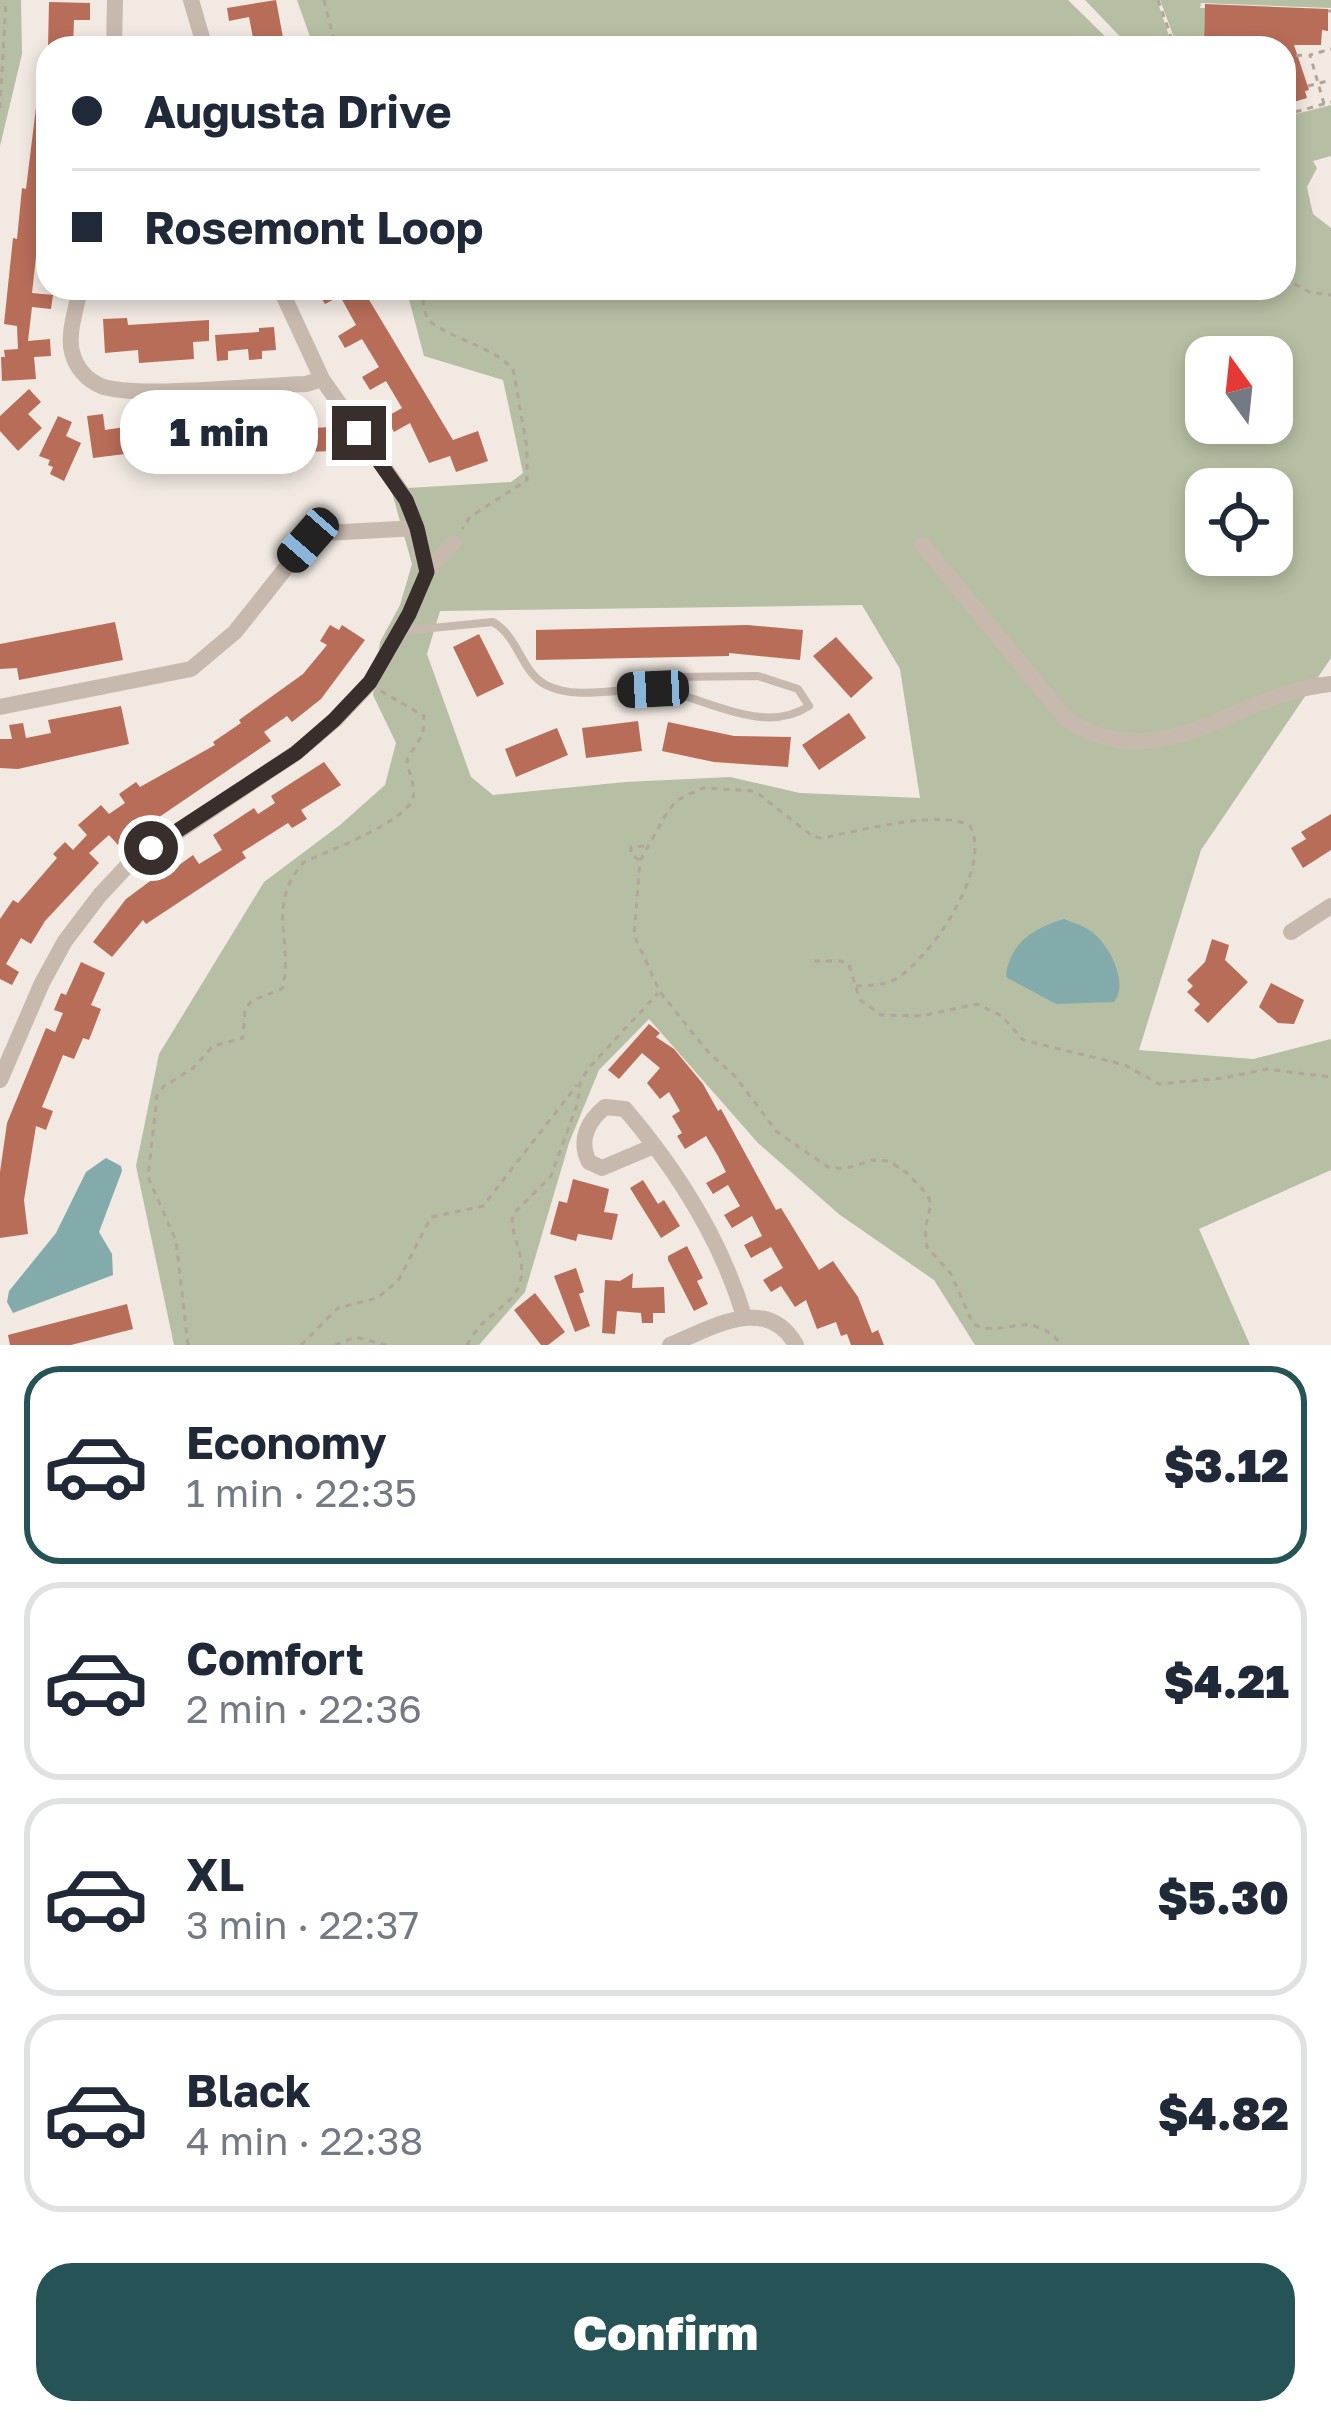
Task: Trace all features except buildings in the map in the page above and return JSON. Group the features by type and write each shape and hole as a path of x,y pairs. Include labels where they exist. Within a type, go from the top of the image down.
{"street":[{"path":"114,36 115,0"},
{"path":"191,0 202,36"},
{"path":"78,300 71,349 79,367 96,384 153,390 305,384 322,379"},
{"path":"286,300 322,379 406,500 427,572"},
{"path":"0,706 191,669 235,632 308,540 325,533 417,528"},
{"path":"0,1080 49,970 102,892 166,837 296,753 370,682 427,572 453,543"},
{"path":"922,545 1066,719 1092,736 1117,742 1159,742 1301,687 1331,684"},
{"path":"1291,932 1331,906"},
{"path":"654,1146 724,1257 745,1316"},
{"path":"670,1345 745,1316 772,1318 796,1345"}],"lane":[{"path":"399,631 493,622 505,629 543,684 582,691 653,689 747,715 783,715 809,706 798,689 758,676 674,676 653,689"}],"path":[{"path":"0,108 6,0"},
{"path":"324,0 333,36"},
{"path":"1158,0 1171,36"},
{"path":"1296,56 1331,49"},
{"path":"1310,55 1324,104"},
{"path":"1308,86 1331,80"},
{"path":"1296,112 1331,102"},
{"path":"1296,285 1331,296"},
{"path":"424,300 427,319 512,369 527,448 527,480 470,517 453,543"},
{"path":"188,1345 176,1241 148,1177 157,1096 213,1046 243,1038 250,1001 282,989 285,932 280,906 298,868 393,820 411,803 414,786 407,759 423,734 424,716 370,682"},
{"path":"856,986 894,980 946,928 976,844 970,826 960,820 930,820 821,838 755,791 704,788 676,801 640,861 634,934 660,992 777,1132 828,1167 845,1169 872,1160 890,1161 927,1194 931,1204 927,1247 951,1274 973,1324 985,1329 1037,1325 1061,1345"},
{"path":"640,861 631,848 647,846"},
{"path":"814,961 849,965 860,1000 880,1015 921,1016 977,1004 994,1009 1023,1040 1125,1065 1159,1084 1267,1069 1331,1077"},
{"path":"301,1345 338,1308 377,1298 398,1281 431,1217 483,1206 603,1051 660,992"},
{"path":"467,1345 485,1319 509,1305 516,1291 521,1263 513,1214 551,1176 578,1102 580,1083"},
{"path":"335,1345 355,1337 386,1345"}],"green space":[{"path":"0,0 21,0 22,54 0,146"},
{"path":"297,0 1068,0 1105,36 310,36"},
{"path":"1085,0 1157,0 1169,36 1120,36"},
{"path":"1160,0 1331,0 1331,8 1201,3 1204,36 1174,36"},
{"path":"1331,105 1331,156 1313,161 1317,168 1307,187 1313,214 1331,228 1331,658 1201,850 1139,1050 1253,1059 1331,1039 1331,1170 1199,1229 1250,1345 975,1345 934,1280 840,1215 758,1143 649,1019 599,1070 569,1143 525,1292 479,1345 174,1345 136,1166 159,1054 264,882 385,785 396,743 373,695 380,642 400,605 412,564 391,489 511,482 523,473 503,380 424,356 409,300 1296,300 1296,114","holes":["862,605 900,669 920,798 800,793 730,777 493,795 471,777 427,654 440,611"]}],"water":[{"path":"1064,919 1092,932 1111,955 1119,985 1114,1002 1056,1004 1006,977 1012,955 1025,939"},
{"path":"106,1158 122,1171 99,1232 112,1254 113,1275 13,1313 7,1302 9,1291 56,1233 86,1172"}],"route":[{"path":"151,848 296,753 334,720 370,682 409,614 427,572 417,528 406,500 359,433"}]}
